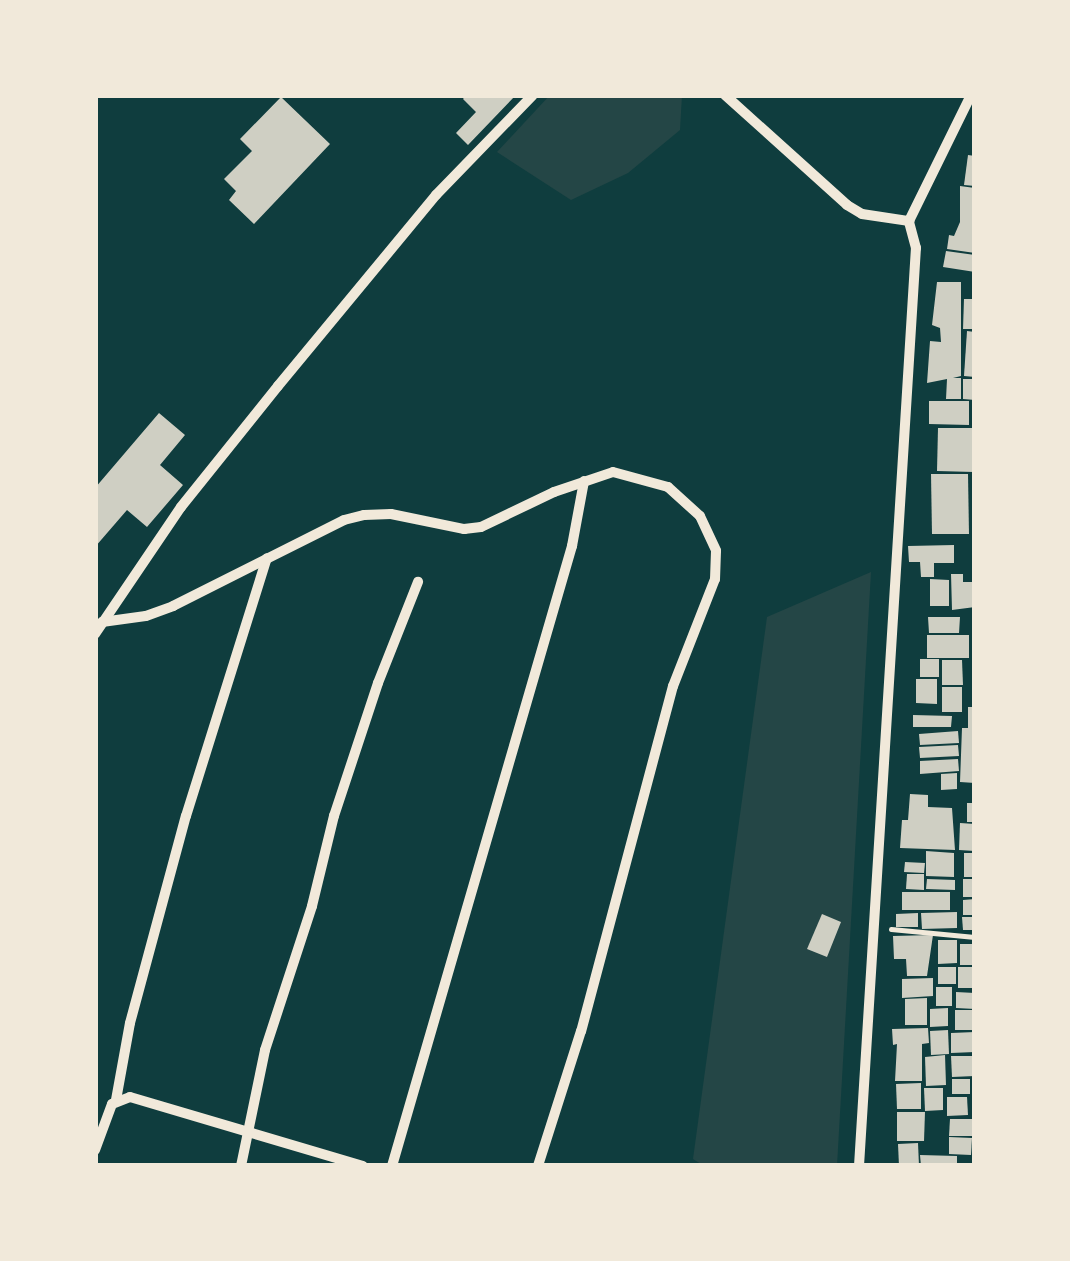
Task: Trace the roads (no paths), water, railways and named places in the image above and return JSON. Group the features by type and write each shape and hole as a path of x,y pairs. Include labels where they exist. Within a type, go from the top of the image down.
{"street":[{"path":"95,634 181,507 278,386 436,194 534,95"},
{"path":"725,95 847,205 862,214 909,221"},
{"path":"859,1166 916,248 909,221 971,95"},
{"path":"102,622 146,616 344,520 364,515 410,516 464,529 494,524 584,481 612,472 633,475 680,494 710,534 716,551 715,579 673,686 581,1031 538,1166"},
{"path":"392,1166 572,546 584,481"},
{"path":"95,1150 116,1100 130,1024 186,816 267,558"},
{"path":"241,1166 264,1050 312,906 334,816 378,682 418,582"},
{"path":"116,1100 130,1097 363,1166"}]}
